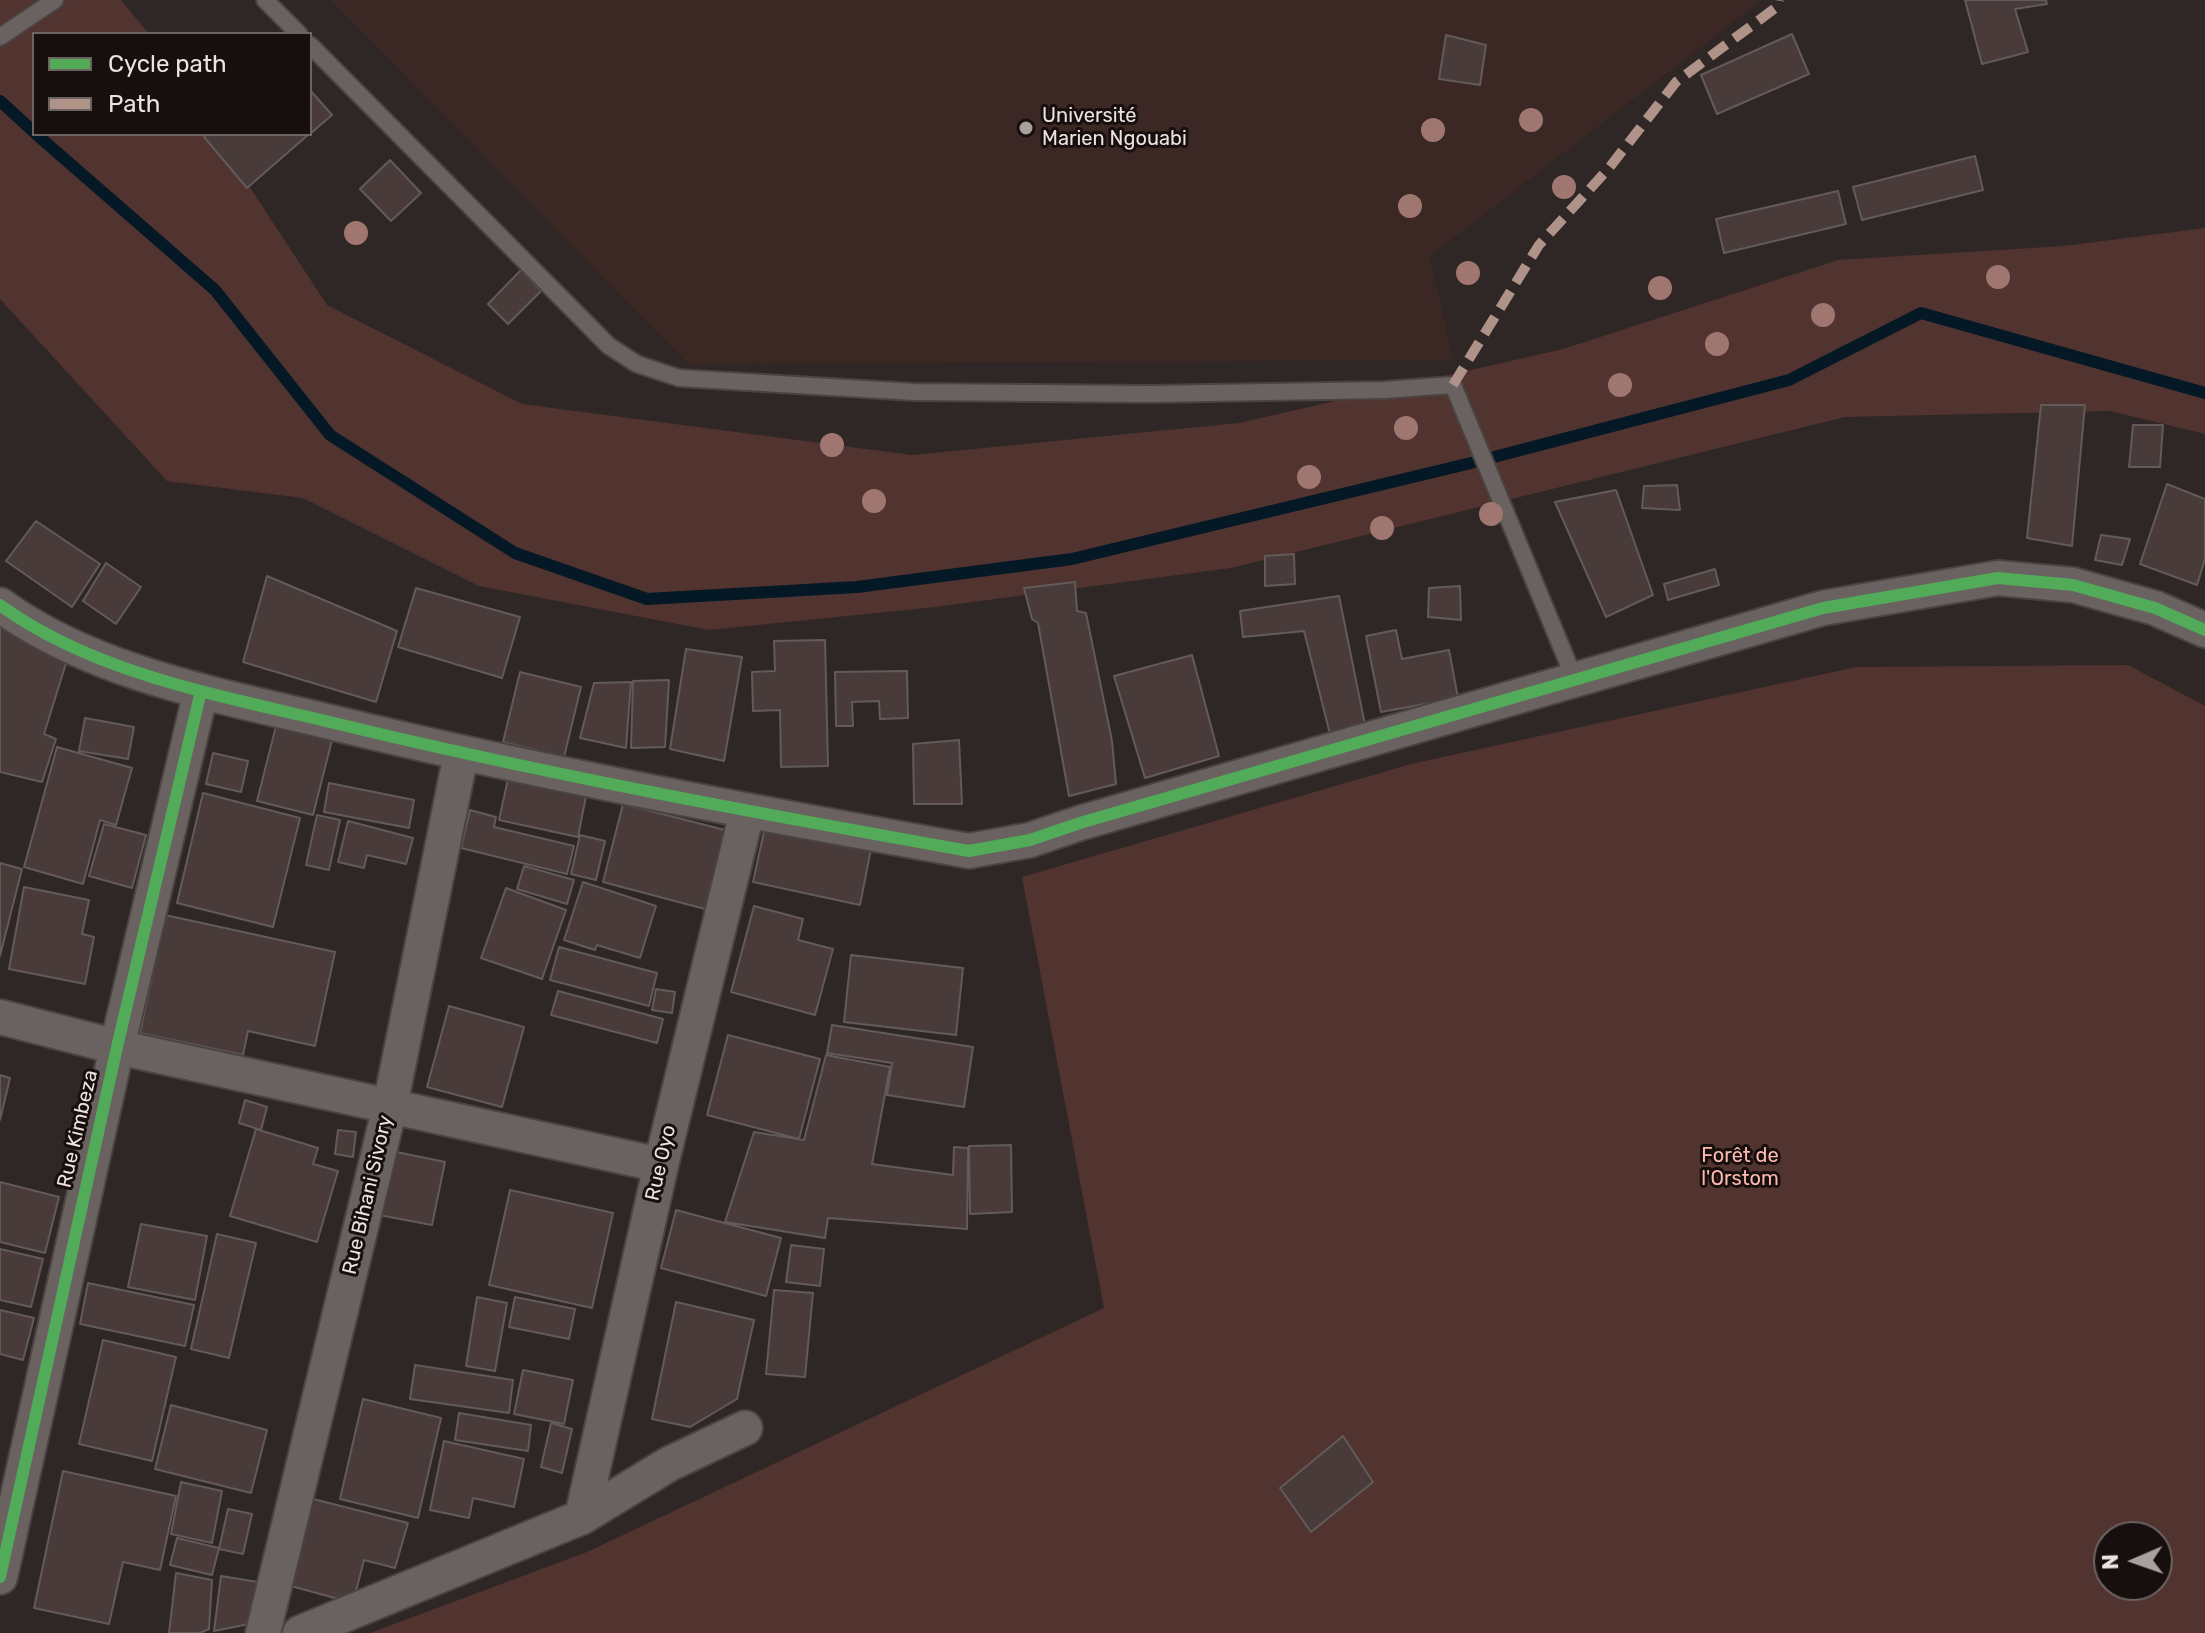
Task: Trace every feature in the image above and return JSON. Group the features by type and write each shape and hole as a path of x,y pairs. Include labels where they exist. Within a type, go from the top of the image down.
{"street":[{"path":"0,605 73,647 201,691 461,754 747,812 969,851 1030,840 1823,608 1998,578 2073,585 2155,608 2205,630"},
{"name":"Rue Kimbeza","path":"0,1577 117,1047 201,691"},
{"name":"Rue Bihani Sivory","path":"263,1633 390,1106 461,754"},
{"name":"Rue Oyo","path":"582,1517 661,1165 747,812"},
{"path":"0,1017 117,1047 661,1165"},
{"path":"300,1633 582,1517 669,1464 745,1428"}],"lane":[{"path":"0,37 55,0"},
{"path":"265,0 297,32"},
{"path":"312,47 601,338 637,364 679,378 914,392 1150,394 1384,390 1453,385 1486,457 1575,680"}],"shaded area":[{"name":"Université Marien Ngouabi","path":"331,0 1762,0 1429,257 1454,360 688,364"}],"green space":[{"path":"0,0 121,0 147,32 32,32 32,136 216,136 327,305 522,404 912,455 1239,423 1563,349 1838,260 2064,246 2205,228 2205,434 2110,411 1845,417 1231,568 935,607 709,630 479,586 303,498 167,481 0,299"},
{"name":"Forêt de l'Orstom","path":"2128,665 2205,706 2205,1633 370,1633 587,1552 1104,1308 1022,877 1411,764 1856,667"}],"building":[{"path":"1965,0 2046,0 2047,4 2015,9 2028,52 1982,64"},
{"path":"1792,34 1809,74 1717,114 1701,75"},
{"path":"1446,35 1486,45 1480,85 1439,79"},
{"path":"312,92 332,115 312,132"},
{"path":"205,136 307,136 247,188"},
{"path":"1975,156 1983,190 1862,220 1853,187"},
{"path":"390,160 421,193 391,221 360,189"},
{"path":"1838,191 1846,224 1724,253 1716,219"},
{"path":"521,270 541,291 508,324 488,304"},
{"path":"2041,405 2085,405 2072,546 2027,538"},
{"path":"2133,425 2163,425 2160,467 2129,467"},
{"path":"2167,484 2205,499 2205,559 2197,585 2140,564"},
{"path":"1677,485 1680,510 1642,508 1644,486"},
{"path":"1616,490 1653,595 1606,617 1555,502"},
{"path":"36,521 100,564 72,607 6,561"},
{"path":"2101,535 2130,539 2122,565 2095,560"},
{"path":"1294,554 1295,584 1265,586 1265,556"},
{"path":"106,563 141,587 116,624 83,601"},
{"path":"1715,569 1719,585 1668,600 1664,584"},
{"path":"267,576 397,631 376,702 243,662"},
{"path":"1075,582 1077,611 1086,613 1112,741 1116,784 1069,796 1038,623 1032,619 1024,588"},
{"path":"1460,586 1461,620 1428,617 1429,588"},
{"path":"416,588 520,617 502,678 398,647"},
{"path":"1339,596 1366,730 1331,738 1304,631 1243,637 1240,611"},
{"path":"0,624 67,660 44,734 56,739 42,782 0,772"},
{"path":"1396,630 1402,659 1449,650 1458,698 1381,712 1366,636"},
{"path":"825,640 828,766 781,767 780,710 753,711 752,672 775,671 774,641"},
{"path":"686,649 742,657 724,761 670,749"},
{"path":"1192,655 1219,756 1145,778 1114,676"},
{"path":"907,671 908,718 880,719 879,701 852,702 853,726 836,726 835,672"},
{"path":"520,672 581,687 564,757 503,742"},
{"path":"669,680 665,747 631,748 633,681"},
{"path":"631,682 626,748 580,738 594,683"},
{"path":"85,718 134,727 128,759 79,751"},
{"path":"278,718 334,732 313,815 257,801"},
{"path":"959,740 962,804 914,804 913,744"},
{"path":"57,747 132,768 116,825 100,820 83,884 24,867"},
{"path":"213,753 248,761 241,792 206,784"},
{"path":"508,779 586,796 578,837 499,820"},
{"path":"329,783 414,800 409,828 324,812"},
{"path":"203,793 300,818 273,927 177,903"},
{"path":"623,804 725,830 705,909 603,882"},
{"path":"470,810 496,817 494,827 574,846 567,874 461,848"},
{"path":"317,815 340,820 329,870 306,865"},
{"path":"348,821 413,838 406,864 367,855 364,868 338,862"},
{"path":"104,824 146,835 132,888 89,876"},
{"path":"765,827 871,849 860,905 753,882"},
{"path":"580,835 605,841 596,880 571,874"},
{"path":"0,863 22,869 0,956"},
{"path":"524,866 574,880 567,904 517,889"},
{"path":"583,882 656,906 640,958 597,945 595,950 564,940"},
{"path":"24,887 89,900 82,934 94,937 85,984 9,969"},
{"path":"506,888 566,910 542,979 481,958"},
{"path":"754,906 803,919 798,940 833,949 815,1015 731,992"},
{"path":"165,915 335,952 315,1046 248,1031 243,1055 140,1033"},
{"path":"559,947 657,973 649,1006 550,980"},
{"path":"851,955 963,968 956,1035 844,1022"},
{"path":"656,989 675,992 672,1013 652,1010"},
{"path":"558,991 663,1019 657,1043 551,1015"},
{"path":"449,1006 524,1027 502,1107 427,1087"},
{"path":"832,1025 973,1047 964,1107 887,1095 892,1063 827,1053"},
{"path":"728,1035 820,1059 799,1139 707,1115"},
{"path":"826,1055 890,1067 872,1164 953,1175 954,1147 968,1148 967,1229 828,1218 825,1238 725,1222 754,1132 804,1140"},
{"path":"0,1075 10,1078 0,1120"},
{"path":"245,1100 267,1107 261,1130 239,1123"},
{"path":"256,1129 318,1148 313,1164 338,1171 317,1242 230,1216"},
{"path":"338,1130 356,1132 353,1157 335,1154"},
{"path":"1011,1145 1012,1212 970,1214 969,1146"},
{"path":"392,1151 445,1162 432,1225 379,1215"},
{"path":"0,1182 59,1197 45,1253 0,1242"},
{"path":"510,1190 613,1213 592,1308 489,1285"},
{"path":"676,1210 781,1238 766,1296 661,1268"},
{"path":"141,1224 207,1236 195,1300 128,1287"},
{"path":"217,1234 256,1243 229,1358 191,1349"},
{"path":"791,1245 824,1249 820,1286 786,1282"},
{"path":"0,1249 43,1259 31,1307 0,1300"},
{"path":"88,1283 194,1305 185,1346 80,1324"},
{"path":"774,1290 813,1293 805,1377 766,1374"},
{"path":"477,1297 507,1303 495,1371 466,1366"},
{"path":"515,1297 575,1309 569,1339 509,1327"},
{"path":"676,1302 754,1320 737,1399 690,1427 652,1419"},
{"path":"0,1310 34,1318 23,1360 0,1354"},
{"path":"103,1340 176,1357 152,1461 79,1444"},
{"path":"415,1365 513,1380 509,1413 410,1399"},
{"path":"523,1370 573,1380 564,1424 514,1414"},
{"path":"363,1399 441,1418 418,1518 340,1499"},
{"path":"171,1405 267,1430 251,1493 155,1469"},
{"path":"459,1413 531,1425 528,1451 455,1440"},
{"path":"551,1423 572,1429 562,1473 541,1467"},
{"path":"1343,1436 1373,1482 1311,1532 1280,1488"},
{"path":"444,1441 524,1459 514,1507 473,1498 469,1518 430,1510"},
{"path":"63,1471 176,1496 160,1570 123,1562 109,1624 34,1608"},
{"path":"181,1482 222,1491 212,1543 171,1534"},
{"path":"313,1499 408,1523 395,1568 364,1560 353,1603 291,1586"},
{"path":"228,1509 252,1514 243,1554 219,1549"},
{"path":"177,1538 219,1548 212,1575 170,1565"},
{"path":"176,1573 212,1580 209,1629 200,1633 169,1633"},
{"path":"221,1576 258,1582 249,1624 214,1631"}],"waterway":[{"path":"0,101 32,130"},
{"path":"38,136 215,290 330,435 515,553 647,599 857,587 1072,559 1471,463 1789,380 1921,313 2205,393"}],"marked path":[{"path":"1453,385 1539,245 1609,168 1676,82 1778,6 1779,0"}],"cycle path":[{"path":"0,605 37,629 77,649 118,666 204,692 571,776 969,851 1030,840 1823,608 1998,578 2073,585 2155,608 2205,630"},
{"path":"0,1577 117,1047 201,691"}],"place":[{"name":"Université Marien Ngouabi","path":"1026,128"}]}
